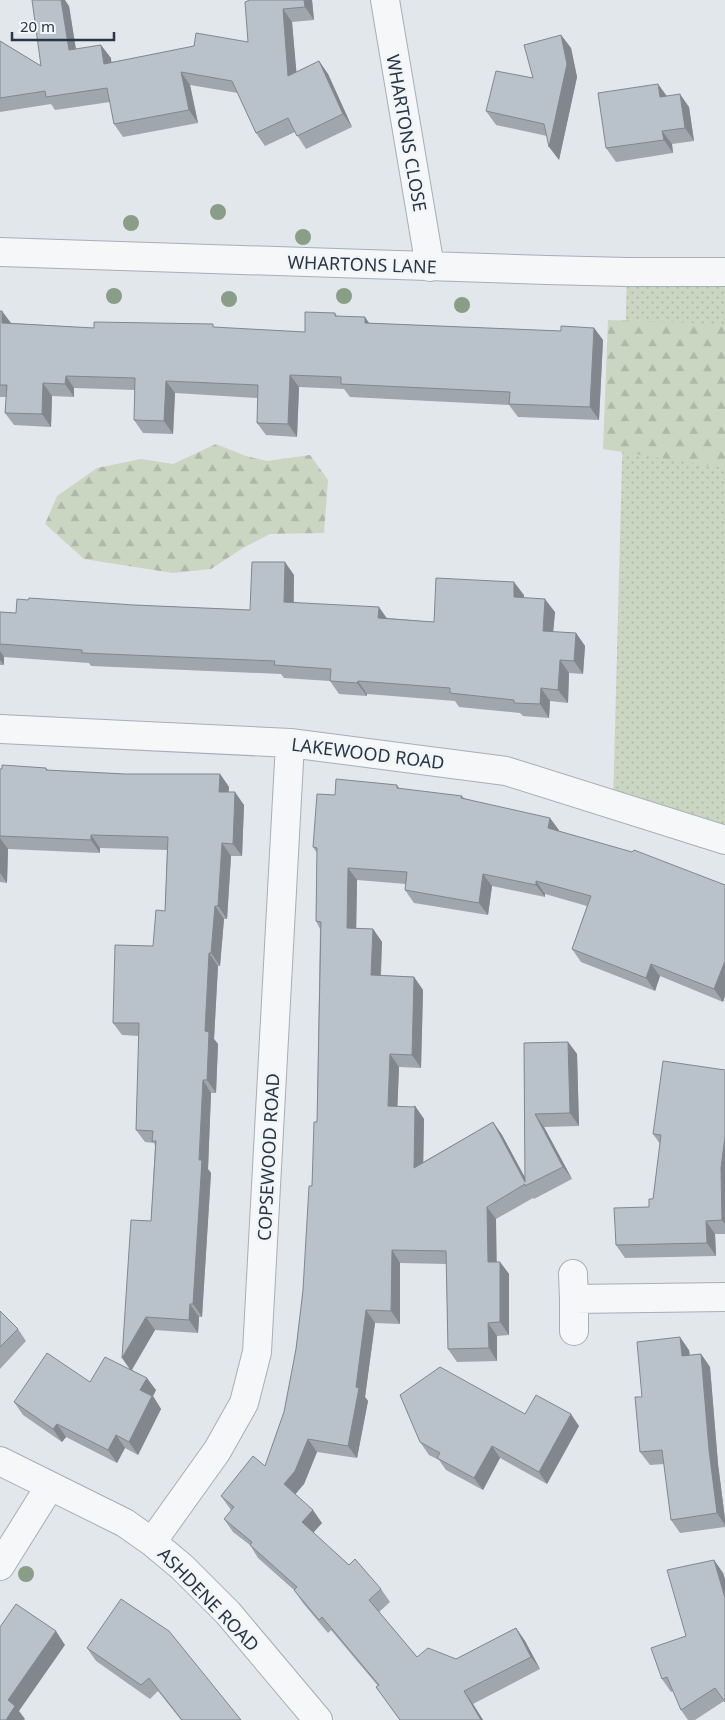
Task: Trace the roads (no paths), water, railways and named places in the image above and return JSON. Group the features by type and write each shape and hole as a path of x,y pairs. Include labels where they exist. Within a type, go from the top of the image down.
{"street":[{"name":"WHARTONS CLOSE","path":"385,0 430,267"},
{"name":"WHARTONS LANE","path":"0,252 430,267 627,272 725,272"},
{"name":"LAKEWOOD ROAD","path":"0,729 290,743 506,772 725,840"},
{"name":"COPSEWOOD ROAD","path":"152,1542 217,1451 244,1403 257,1352 290,743"},
{"path":"574,1331 573,1286 725,1297"},
{"name":"ASHDENE ROAD","path":"0,1461 125,1523 152,1542 182,1567 228,1613 318,1720"},
{"path":"0,1566 50,1486"}]}
